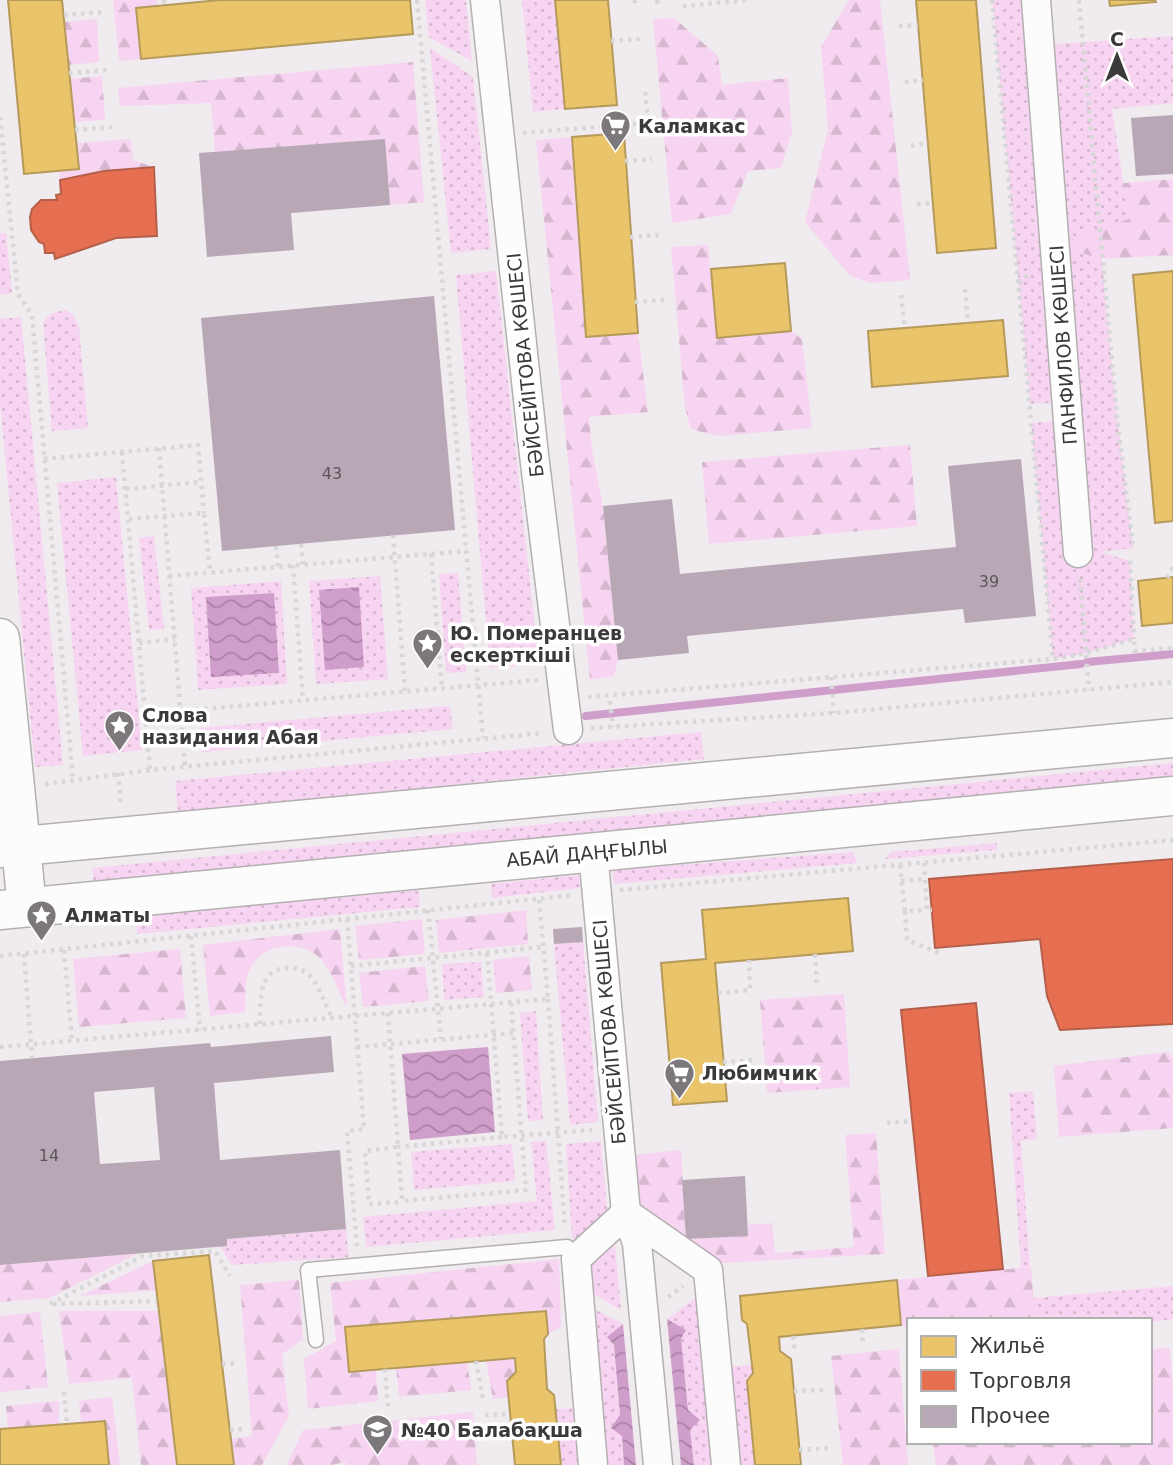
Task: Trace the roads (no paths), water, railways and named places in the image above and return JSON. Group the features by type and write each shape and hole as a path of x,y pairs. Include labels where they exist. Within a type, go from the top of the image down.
{"main road":[{"path":"0,638 15,788 11,847 13,908"},
{"path":"11,847 1173,738"},
{"name":"АБАЙ ДАҢҒЫЛЫ","path":"13,908 1173,796"}],"street":[{"name":"БӘЙСЕЙІТОВА КӨШЕСІ","path":"485,0 534,455 568,730"},
{"name":"ПАНФИЛОВ КӨШЕСІ","path":"1037,0 1078,553"},
{"name":"БӘЙСЕЙІТОВА КӨШЕСІ","path":"593,852 626,1213 637,1243 658,1465"},
{"path":"593,1465 571,1253 626,1213 708,1270 726,1465"}],"lane":[{"path":"316,1340 308,1270 571,1253"}],"water":[{"path":"359,587 364,667 325,670 319,590"},
{"path":"274,593 279,673 211,677 206,597"},
{"path":"488,1047 495,1132 410,1140 402,1054"},
{"path":"667,1319 686,1330 681,1339 688,1410 700,1420 690,1430 694,1465 681,1465"},
{"path":"623,1324 636,1465 624,1465 622,1436 611,1428 620,1415 614,1345 607,1337"}],"waterway":[{"path":"1087,662 1173,654"},
{"path":"586,716 1081,664"}],"place":[{"name":"Каламкас","path":"615,153"},
{"name":"Ю. Померанцев ескерткіші","path":"427,671"},
{"name":"Слова назидания Абая","path":"119,753"},
{"name":"Алматы","path":"42,942"},
{"name":"Любимчик","path":"679,1100"},
{"name":"№40 Балабақша","path":"378,1457"}]}
